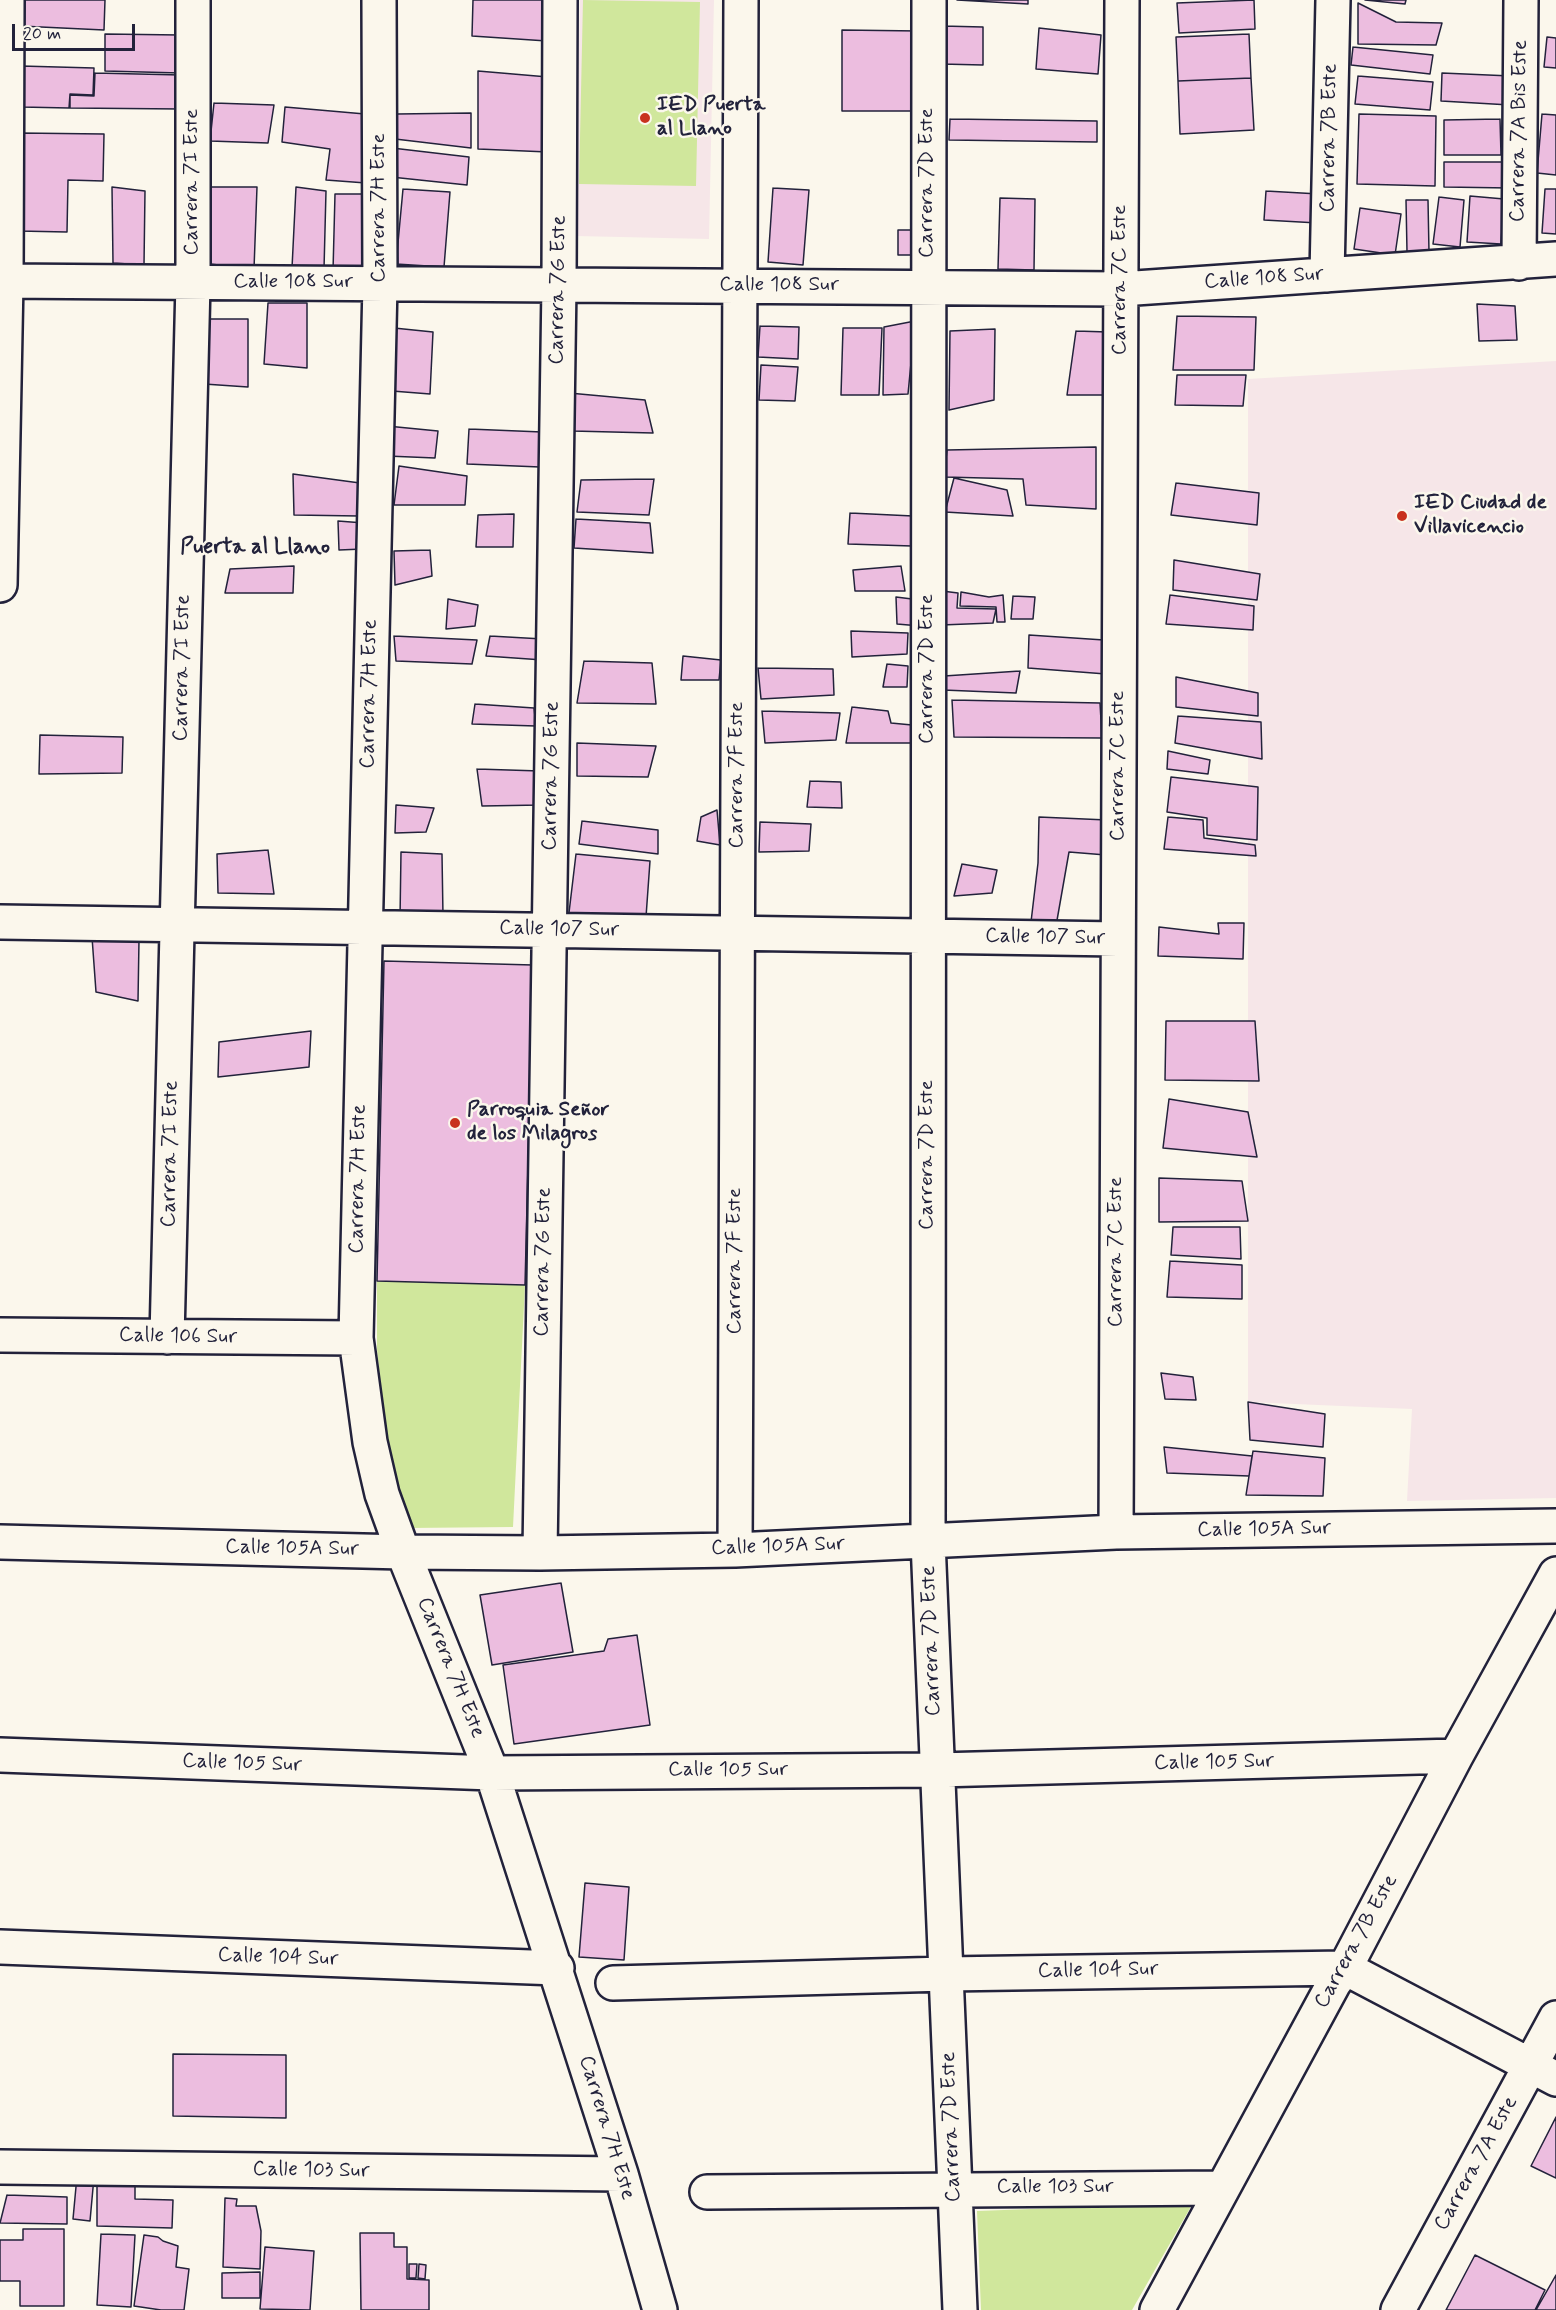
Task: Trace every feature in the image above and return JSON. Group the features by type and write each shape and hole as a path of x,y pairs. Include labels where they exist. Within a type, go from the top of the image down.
{"street":[{"path":"0,585 7,0"},
{"name":"Carrera 7I Este","path":"167,1336 193,283 193,0"},
{"name":"Carrera 7H Este","path":"379,0 380,284 356,1338 370,1442 382,1494 492,1773 557,1968 621,2174 660,2310"},
{"name":"Carrera 7G Este","path":"540,1552 559,285 560,0"},
{"name":"Carrera 7F Este","path":"735,1550 741,0"},
{"name":"Carrera 7D Este","path":"929,0 927,288 928,1541 960,2310"},
{"name":"Carrera 7C Este","path":"1116,1532 1122,0"},
{"name":"Carrera 7B Este","path":"1327,275 1333,0"},
{"name":"Carrera 7A Bis Este","path":"1519,263 1521,0"},
{"name":"Calle 108 Sur","path":"3,281 1121,289 1556,259"},
{"name":"Calle 107 Sur","path":"0,922 1118,939"},
{"name":"Calle 106 Sur","path":"0,1335 356,1338"},
{"name":"Calle 105A Sur","path":"0,1542 403,1552 735,1550 1116,1532 1556,1526"},
{"name":"Carrera 7B Este","path":"1158,2310 1334,1983 1345,1968 1456,1756 1556,1574"},
{"name":"Calle 105 Sur","path":"0,1755 492,1773 938,1770 1456,1756"},
{"name":"Calle 104 Sur","path":"0,1947 557,1968"},
{"name":"Calle 104 Sur","path":"613,1983 946,1974 1345,1968 1543,2072"},
{"name":"Carrera 7A Este","path":"1398,2310 1543,2072 1556,2018"},
{"name":"Calle 103 Sur","path":"0,2168 621,2174"},
{"name":"Calle 103 Sur","path":"707,2192 1223,2188"}],"shaded area":[{"name":"IED Puerta al Llano","path":"580,0 714,0 709,239 576,236"},
{"path":"1556,361 1556,1498 1407,1501 1412,1409 1248,1402 1248,379"}],"green space":[{"name":"IED Puerta al Llano","path":"583,0 700,2 696,186 579,184"},
{"path":"377,1281 525,1285 513,1527 408,1528 386,1438 377,1349"},
{"path":"1193,2203 1132,2310 981,2310 977,2211"}],"building":[{"path":"21,0 105,0 104,30 20,26"},
{"path":"473,0 546,0 547,41 472,36"},
{"path":"957,0 1028,0 1028,4"},
{"path":"1254,0 1255,29 1179,33 1177,3"},
{"path":"1365,0 1406,0 1405,4"},
{"path":"1358,3 1396,22 1442,23 1436,45 1358,44"},
{"path":"942,26 983,27 983,65 941,64"},
{"path":"1039,28 1101,35 1098,74 1036,69"},
{"path":"842,30 919,31 919,111 842,111"},
{"path":"105,34 180,35 180,73 105,71"},
{"path":"1249,34 1251,78 1178,81 1176,37"},
{"path":"1547,37 1556,38 1556,68 1544,67"},
{"path":"1353,47 1433,55 1430,74 1351,65"},
{"path":"21,66 94,68 93,95 70,94 69,108 21,107"},
{"path":"478,71 548,77 548,152 478,149"},
{"path":"95,73 181,75 181,109 70,108 70,95 94,96"},
{"path":"1442,73 1511,76 1510,105 1441,101"},
{"path":"1358,76 1433,82 1430,110 1355,104"},
{"path":"1251,78 1254,130 1180,134 1178,81"},
{"path":"214,103 274,105 268,143 210,141"},
{"path":"285,107 365,114 366,183 326,180 330,149 282,142"},
{"path":"471,113 471,148 395,139 397,114"},
{"path":"1359,114 1436,116 1435,186 1357,184"},
{"path":"1542,114 1556,115 1556,175 1537,173"},
{"path":"950,119 1097,121 1097,142 949,140"},
{"path":"1500,119 1501,155 1444,155 1444,120"},
{"path":"19,133 104,134 103,181 68,180 67,232 18,231"},
{"path":"392,148 469,157 467,185 391,177"},
{"path":"1444,162 1510,162 1510,188 1444,187"},
{"path":"112,187 145,191 144,265 113,263"},
{"path":"210,187 257,187 254,269 210,264"},
{"path":"296,187 326,191 324,269 292,268"},
{"path":"773,188 809,190 803,265 768,262"},
{"path":"403,189 450,192 444,267 396,264"},
{"path":"1545,189 1556,189 1556,234 1542,233"},
{"path":"1266,191 1319,194 1318,223 1264,220"},
{"path":"335,194 372,194 370,273 333,271"},
{"path":"1470,196 1504,199 1501,244 1467,242"},
{"path":"1439,197 1464,200 1460,247 1433,244"},
{"path":"1000,198 1035,199 1034,270 998,269"},
{"path":"1406,200 1428,200 1429,252 1407,252"},
{"path":"1360,208 1401,214 1395,255 1354,249"},
{"path":"898,230 921,230 921,255 898,255"},
{"path":"268,303 307,303 307,368 264,364"},
{"path":"1477,304 1515,306 1517,340 1479,341"},
{"path":"1177,316 1256,317 1254,370 1173,370"},
{"path":"204,319 248,319 248,387 204,384"},
{"path":"915,321 908,394 883,395 884,327"},
{"path":"760,326 799,327 798,359 758,357"},
{"path":"394,328 433,332 430,394 392,391"},
{"path":"843,328 882,328 879,395 841,395"},
{"path":"995,329 994,400 949,410 950,331"},
{"path":"1076,331 1108,332 1103,395 1067,395"},
{"path":"761,365 798,367 795,401 759,400"},
{"path":"1177,375 1246,375 1243,406 1175,405"},
{"path":"569,393 645,400 653,433 572,431"},
{"path":"387,426 438,431 435,458 387,456"},
{"path":"469,429 542,432 540,467 467,464"},
{"path":"1096,447 1096,509 1026,505 1023,479 944,477 947,450"},
{"path":"399,466 467,476 465,505 394,505"},
{"path":"293,474 360,483 359,516 294,515"},
{"path":"954,478 1007,490 1013,516 945,512"},
{"path":"654,479 649,515 577,512 581,480"},
{"path":"1176,483 1259,493 1257,525 1171,515"},
{"path":"850,513 913,516 912,546 848,544"},
{"path":"514,514 513,547 476,547 478,515"},
{"path":"576,519 650,523 653,553 574,548"},
{"path":"338,521 364,523 363,549 339,550"},
{"path":"430,550 432,576 395,585 394,551"},
{"path":"1174,560 1260,574 1257,600 1173,590"},
{"path":"294,566 293,593 225,593 230,569"},
{"path":"901,566 905,591 855,591 853,570"},
{"path":"942,591 958,593 957,608 996,609 993,623 941,625"},
{"path":"961,592 989,597 1003,595 1005,622 997,622 996,607 960,606"},
{"path":"1170,595 1254,606 1253,630 1166,624"},
{"path":"1013,596 1035,597 1033,619 1011,619"},
{"path":"896,597 920,600 920,626 897,624"},
{"path":"448,599 478,605 475,626 446,629"},
{"path":"851,631 908,633 907,654 852,657"},
{"path":"1029,635 1104,640 1106,674 1028,668"},
{"path":"394,636 477,640 472,664 396,661"},
{"path":"490,636 543,639 543,660 486,656"},
{"path":"683,656 721,660 719,680 681,680"},
{"path":"584,661 652,663 656,704 577,703"},
{"path":"887,664 908,666 907,687 883,687"},
{"path":"758,668 833,669 834,695 761,699"},
{"path":"1020,671 1016,693 943,690 944,676"},
{"path":"1176,677 1258,693 1258,716 1176,707"},
{"path":"952,700 1100,703 1102,738 954,737"},
{"path":"475,704 534,708 536,726 472,724"},
{"path":"852,707 888,711 891,723 912,725 914,743 846,743"},
{"path":"762,711 840,713 836,740 765,743"},
{"path":"1178,716 1261,722 1262,759 1175,743"},
{"path":"40,735 123,737 122,773 39,774"},
{"path":"577,743 656,746 648,777 577,776"},
{"path":"1168,751 1210,760 1208,774 1167,769"},
{"path":"477,769 540,771 541,805 482,806"},
{"path":"1171,777 1258,787 1257,840 1207,835 1207,818 1167,812"},
{"path":"810,781 841,782 842,808 807,807"},
{"path":"396,805 434,808 426,832 395,833"},
{"path":"717,810 720,845 697,841 701,817"},
{"path":"1039,817 1107,820 1106,855 1069,852 1056,926 1031,922 1038,863"},
{"path":"1168,817 1203,820 1204,838 1255,845 1256,856 1164,849"},
{"path":"582,821 658,830 658,854 579,844"},
{"path":"760,822 811,824 809,851 759,852"},
{"path":"268,850 274,894 218,893 217,854"},
{"path":"401,852 442,854 443,916 400,919"},
{"path":"576,854 650,861 646,917 568,921"},
{"path":"962,864 997,870 992,893 954,896"},
{"path":"1218,923 1244,923 1243,959 1158,956 1159,927 1219,934"},
{"path":"92,937 139,940 138,1001 96,992"},
{"name":"Parroquia Señor de los Milagros","path":"384,961 533,965 525,1285 377,1281"},
{"path":"1166,1021 1255,1021 1259,1081 1165,1080"},
{"path":"311,1031 309,1067 218,1077 219,1042"},
{"path":"1169,1099 1248,1112 1257,1157 1163,1148"},
{"path":"1159,1178 1242,1181 1248,1221 1159,1222"},
{"path":"1173,1227 1240,1227 1241,1259 1171,1255"},
{"path":"1170,1261 1242,1265 1242,1299 1167,1297"},
{"path":"1161,1373 1193,1377 1196,1400 1165,1399"},
{"path":"1248,1402 1325,1414 1323,1447 1250,1440"},
{"path":"1164,1447 1252,1456 1249,1476 1167,1473"},
{"path":"1253,1451 1325,1458 1323,1496 1246,1495"},
{"path":"561,1583 573,1652 492,1665 480,1595"},
{"path":"637,1635 650,1725 514,1744 503,1665 604,1651 608,1639"},
{"path":"585,1883 629,1887 624,1960 579,1957"},
{"path":"173,2054 286,2055 286,2118 173,2116"},
{"path":"1556,2117 1556,2178 1531,2166"},
{"path":"77,2176 94,2177 90,2221 73,2219"},
{"path":"97,2176 135,2177 135,2199 173,2200 172,2228 97,2226"},
{"path":"7,2195 67,2197 67,2224 0,2223"},
{"path":"225,2198 237,2199 236,2206 256,2206 261,2231 260,2269 223,2267"},
{"path":"23,2229 64,2229 64,2306 20,2306 20,2281 0,2281 0,2240 23,2240"},
{"path":"360,2233 394,2233 394,2247 407,2247 407,2279 429,2280 429,2310 361,2310"},
{"path":"101,2234 135,2235 131,2307 97,2305"},
{"path":"144,2235 158,2237 178,2246 176,2267 189,2269 184,2310 161,2310 134,2306"},
{"path":"265,2247 314,2251 310,2310 260,2309"},
{"path":"1475,2255 1545,2290 1535,2310 1446,2310"},
{"path":"409,2264 417,2264 416,2278 409,2278"},
{"path":"419,2264 426,2265 425,2279 418,2278"},
{"path":"260,2272 260,2298 222,2298 222,2273"},
{"path":"1556,2275 1556,2310 1536,2310"}],"place":[{"name":"IED Puerta al Llano","path":"645,118"},
{"name":"IED Ciudad de Villavicencio","path":"1402,516"},
{"name":"Parroquia Señor de los Milagros","path":"455,1123"}],"district":[{"name":"Puerta al Llano","path":"255,548"}]}
